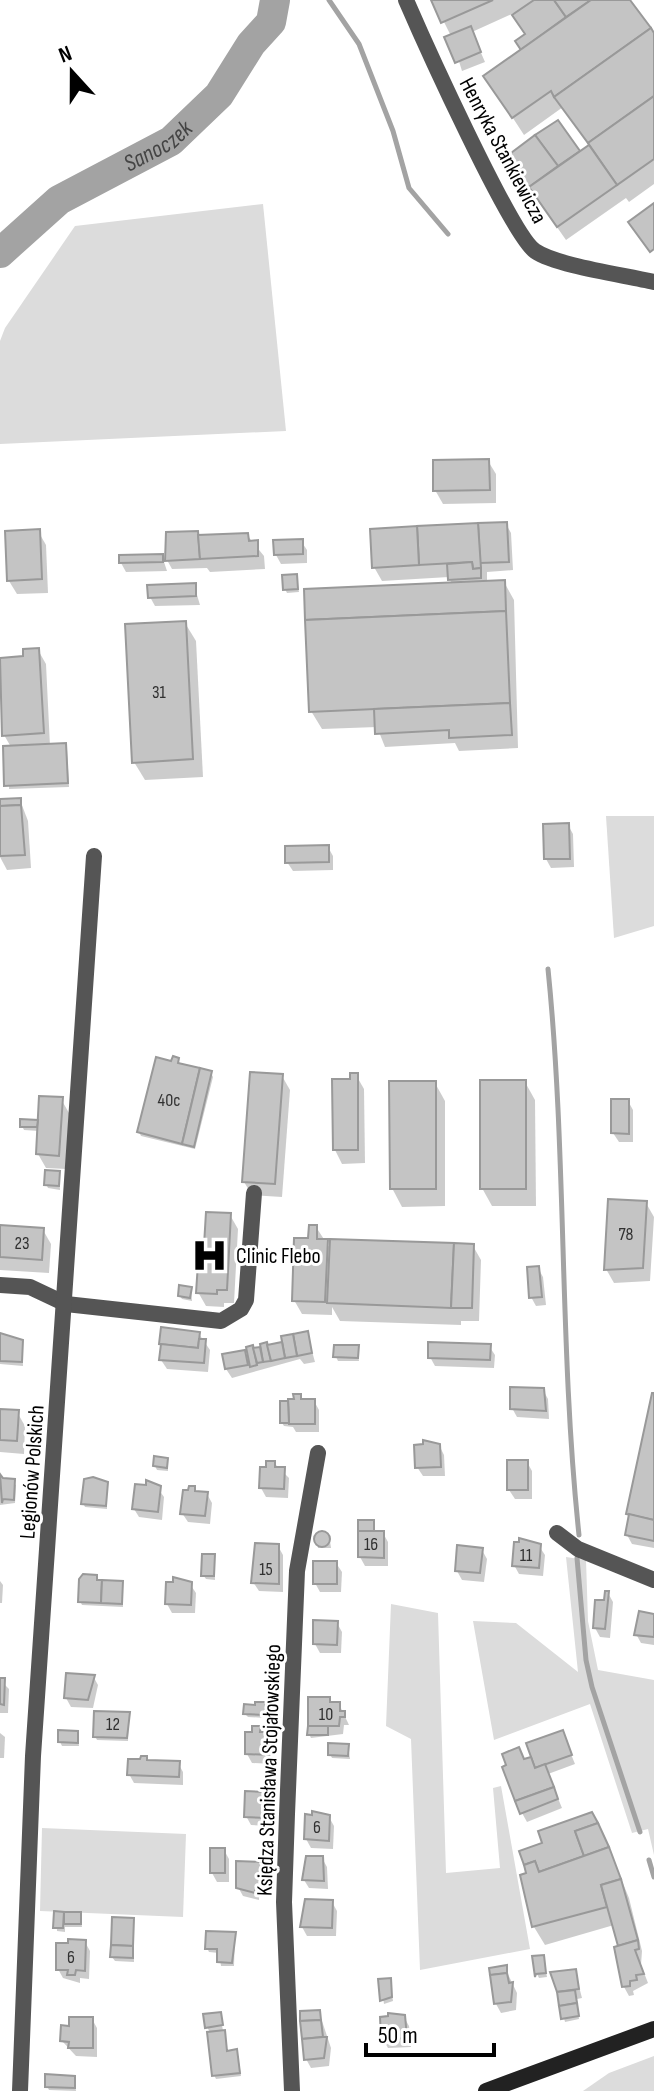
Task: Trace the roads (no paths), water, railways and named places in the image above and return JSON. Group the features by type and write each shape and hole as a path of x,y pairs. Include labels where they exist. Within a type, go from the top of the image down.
{"main road":[{"path":"486,2091 654,2029"}],"street":[{"name":"Henryka Stankiewicza","path":"406,0 458,113 519,230 534,251 654,282"},
{"name":"Legionów Polskich","path":"20,2091 33,1756 94,856"},
{"path":"0,1285 30,1287 66,1304 209,1322 233,1315 241,1309 249,1286 254,1193"},
{"name":"Księdza Stanisława Stojałowskiego","path":"292,2091 284,1902 287,1814 297,1571 318,1453"},
{"path":"557,1533 578,1549 654,1580"}],"waterway":[{"name":"Sanoczek","path":"0,253 59,200 171,141 219,95 251,44 271,22 275,0"},
{"path":"329,0 359,44 393,131 409,188 448,234"},
{"path":"548,969 558,1110 568,1394 579,1535"},
{"path":"577,1558 586,1660 592,1687 640,1832"},
{"path":"649,1860 654,1877"}],"place":[{"name":"Clinic Flebo","path":"210,1255"}]}
